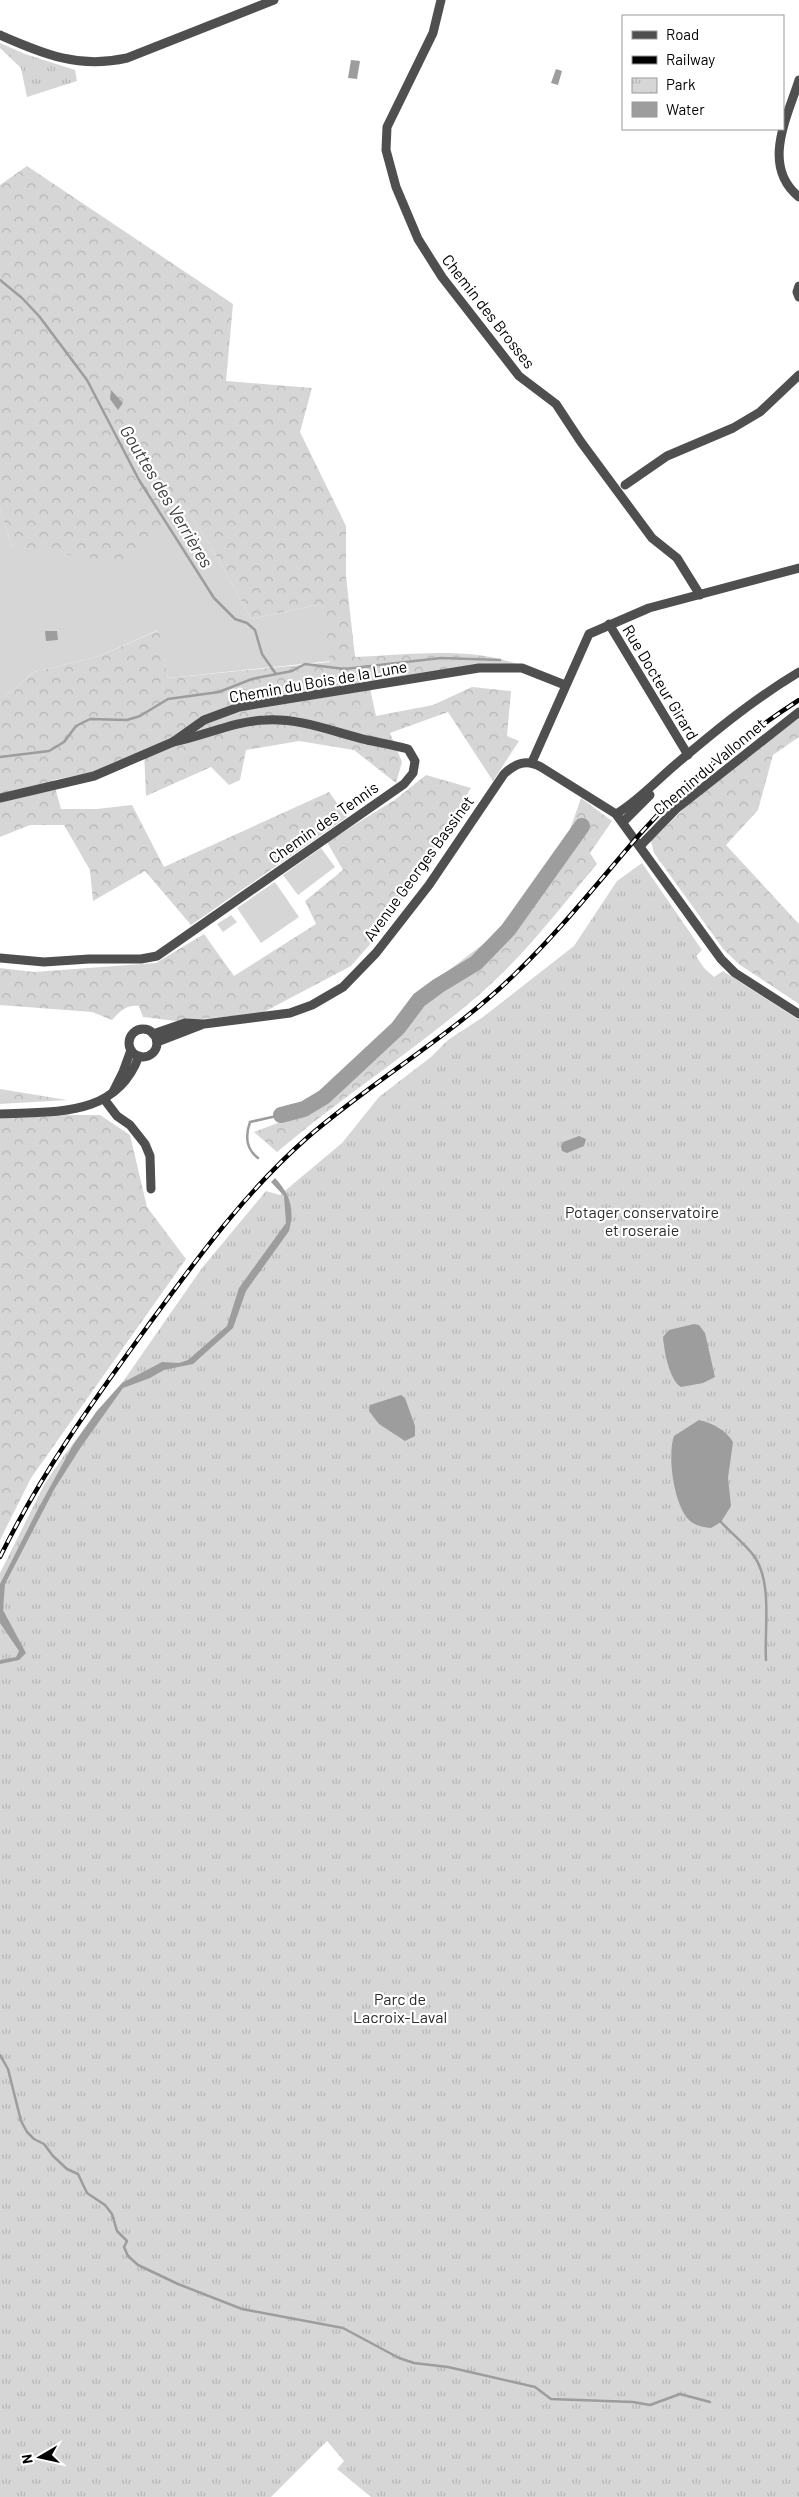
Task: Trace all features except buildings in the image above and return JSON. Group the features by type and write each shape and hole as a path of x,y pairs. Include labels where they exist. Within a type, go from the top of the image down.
{"street":[{"path":"0,35 54,57 72,61 107,62 127,58 274,0"},
{"name":"Chemin des Brosses","path":"441,0 433,33 386,127 386,150 396,187 418,239 449,286 519,376 556,404 581,442 652,538 678,558 700,595"},
{"path":"784,130 799,80"},
{"path":"784,130 777,153 782,173 789,187 799,197"},
{"path":"799,286 797,292 799,297"},
{"path":"625,484 667,456 733,428 760,412 799,375"},
{"path":"799,568 649,608 589,634 532,762 603,804 616,814 721,959 736,973 799,1014"},
{"name":"Rue Docteur Girard","path":"609,624 688,755"},
{"name":"Chemin du Bois de la Lune","path":"0,798 94,776 173,742 204,720 239,707 479,668 522,668 565,685"},
{"path":"616,814 764,693 799,672"},
{"name":"Chemin du Vallonnet","path":"640,846 676,809 799,712"},
{"name":"Chemin des Tennis","path":"0,958 44,962 89,959 141,960 158,956 404,784 413,773 415,761 408,748 311,725 266,720 224,726 195,738 173,742"},
{"path":"623,822 688,755"},
{"name":"Avenue Georges Bassinet","path":"155,1038 184,1023 204,1024 276,1017 312,1005 343,986 360,971 429,885 504,774 513,766 532,762"},
{"path":"112,1092 123,1072 131,1050 129,1042 135,1031 147,1030 155,1038 152,1054 139,1056 131,1050"},
{"path":"0,1114 68,1110 90,1105 121,1088 130,1076 139,1056"},
{"path":"104,1099 117,1116 130,1125 145,1144 150,1156 151,1189"}],"green space":[{"path":"0,43 25,54 75,70 77,81 27,97 21,68 0,48"},
{"path":"27,166 233,304 226,381 312,388 300,432 346,526 346,576 355,657 457,653 498,658 517,664 369,684 376,716 433,705 472,687 511,691 507,736 519,741 493,781 448,712 390,733 402,762 396,783 354,750 299,741 246,750 240,780 229,785 211,767 146,796 144,751 94,772 53,780 61,809 97,809 132,805 164,867 329,792 347,817 191,925 145,871 93,901 90,870 64,825 30,825 0,837 0,698 3,698 34,672 100,656 159,630 168,678 330,662 322,604 251,619 220,562 186,507 130,562 13,549 0,510 0,185"},
{"path":"186,507 220,562 251,619 322,604 331,661 168,678 158,630 100,656 34,672 3,698 0,698 0,510 13,549"},
{"path":"799,717 799,737 773,755 758,810 726,845 799,924 799,1004 740,965 724,950 654,853 651,841 692,801"},
{"path":"426,775 471,788 387,925 351,966 260,1014 176,1021 143,1017 139,1006 131,1006 124,1009 112,1020 92,1012 0,1005 0,968 34,972 156,963 204,934 234,976 316,924 305,901 343,870 327,842 396,799"},
{"path":"581,798 612,821 590,853 597,864 512,964 455,1015 277,1152 254,1132 320,1107 405,1026 436,980 508,925 565,844"},
{"path":"321,848 335,867 298,895 283,875"},
{"name":"Parc de Lacroix-Laval","path":"642,863 702,950 696,956 704,968 714,977 723,971 799,1020 799,2497 371,2497 337,2469 344,2461 327,2441 271,2497 0,2497 0,1573 44,1485 63,1457 97,1411 122,1383 202,1268 266,1191 280,1195 342,1143 379,1097 431,1057 448,1040 483,1017 574,946 617,881"},
{"path":"275,882 299,917 261,943 237,908"},
{"path":"231,915 237,922 223,932 217,924"},
{"path":"0,1089 67,1100 0,1104"},
{"path":"100,1115 130,1135 147,1207 186,1259 31,1478 0,1540 0,1119"}],"water":[{"path":"351,60 360,61 357,79 348,78"},
{"path":"556,69 562,71 558,85 551,83"},
{"path":"111,390 123,403 118,410 110,399"},
{"path":"45,631 57,631 58,640 46,641"},
{"path":"579,1136 586,1139 584,1146 567,1153 562,1151 563,1142"},
{"path":"275,1178 290,1202 291,1223 289,1231 246,1291 233,1328 193,1364 164,1370 150,1378 123,1388 81,1447 55,1488 5,1584 3,1610 26,1653 19,1660 0,1664 0,1660 16,1657 19,1651 0,1623 0,1584 73,1445 97,1411 122,1383 162,1362 179,1363 188,1360 227,1326 239,1288 286,1223 284,1196 271,1182"},
{"path":"694,1324 699,1325 705,1333 715,1377 703,1383 681,1387 670,1372 663,1337 669,1330"},
{"path":"401,1395 405,1398 415,1426 415,1436 405,1441 379,1424 369,1411 370,1405"},
{"path":"699,1420 718,1428 727,1434 733,1442 728,1478 731,1506 721,1522 711,1528 702,1527 689,1520 679,1503 673,1480 671,1455 674,1436"}],"waterway":[{"name":"Gouttes des Verrières","path":"0,280 22,298 39,316 87,380 139,480 214,598 235,619 247,623 255,630 262,654 276,674"},
{"path":"0,757 49,751 64,742 76,726 90,719 127,720 140,716 168,699 219,692 252,679 292,671 305,664 344,669 441,658 500,660"},
{"path":"281,1115 304,1109 324,1097 398,1028 419,1000 476,963 508,930 582,826"},
{"path":"258,1158 251,1151 248,1142 247,1132 250,1122 281,1115"},
{"path":"721,1522 754,1556 764,1579 766,1593 766,1660"},
{"path":"0,2055 8,2069 21,2121 27,2132 34,2139 44,2144 53,2156 67,2169 78,2174 87,2193 105,2205 112,2214 117,2231 127,2241 124,2247 128,2256 138,2265 178,2284 242,2309 343,2328 399,2358 414,2363 448,2367 535,2387 551,2399 633,2402 650,2405 680,2394 710,2402"}],"railway":[{"path":"0,1557 50,1467 106,1383 203,1252 263,1180 333,1116 439,1038 490,997 547,941 640,834 676,796 735,745 799,700"}],"park label":[{"name":"Potager conservatoire et roseraie","path":"642,1220"}]}
